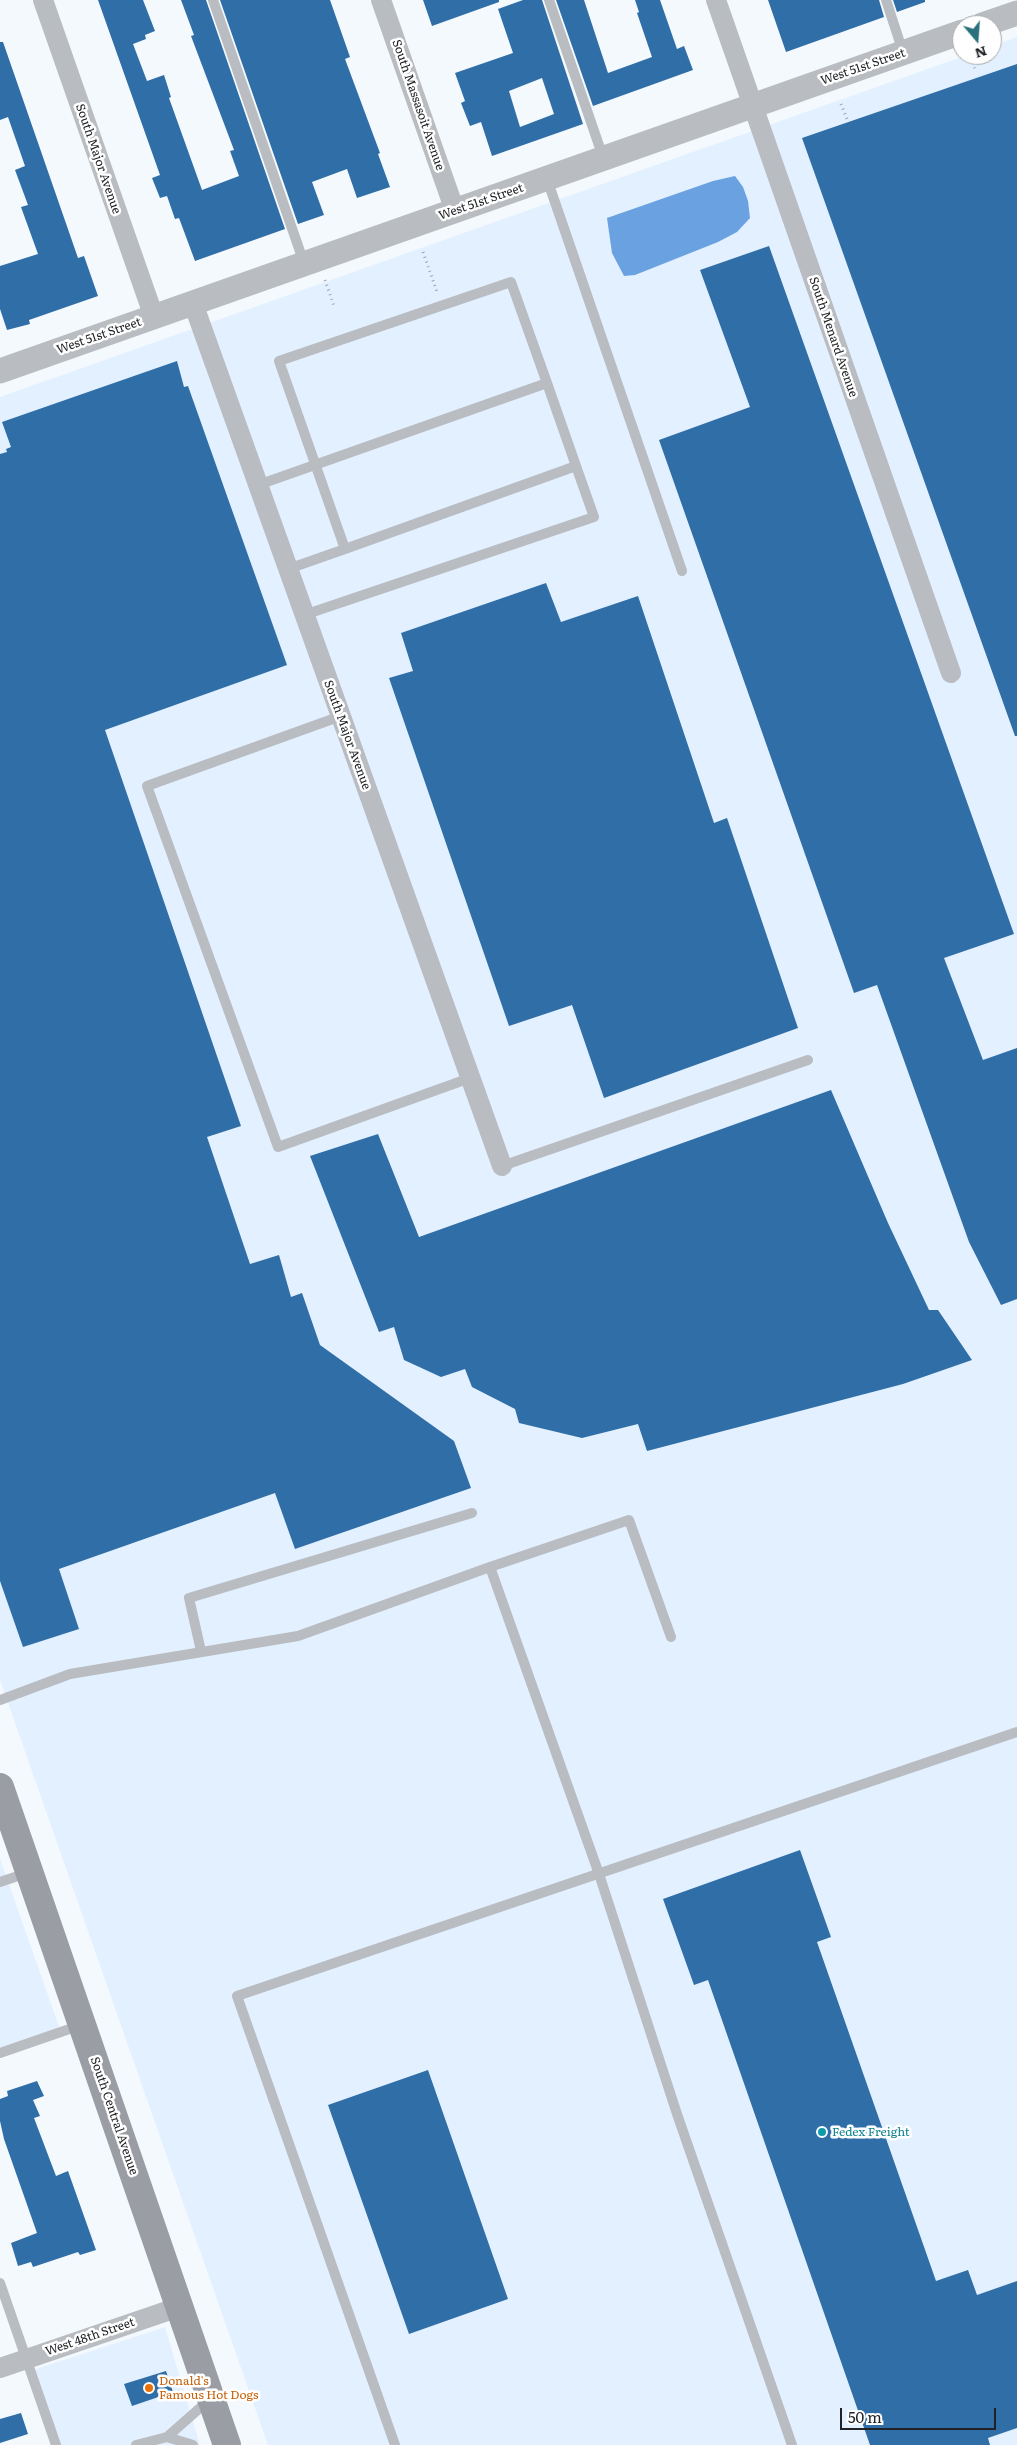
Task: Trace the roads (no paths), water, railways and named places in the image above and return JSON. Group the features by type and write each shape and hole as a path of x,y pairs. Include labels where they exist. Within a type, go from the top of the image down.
{"main road":[{"name":"South Central Avenue","path":"0,1787 227,2445"}],"street":[{"name":"South Major Avenue","path":"43,0 154,317"},
{"name":"South Massasoit Avenue","path":"381,0 455,211"},
{"name":"South Menard Avenue","path":"716,0 951,673"},
{"path":"1002,18 1017,13"},
{"name":"West 51st Street","path":"2,368 193,304 952,36"},
{"name":"South Major Avenue","path":"193,304 502,1166"},
{"name":"West 48th Street","path":"0,2368 179,2307"}],"lane":[{"path":"213,0 304,264"},
{"path":"549,0 604,159"},
{"path":"886,0 904,53"},
{"path":"547,178 682,571"},
{"path":"304,615 594,516 511,282 279,361 345,549"},
{"path":"258,485 547,383"},
{"path":"288,569 576,466"},
{"path":"341,716 147,786 278,1147 470,1078"},
{"path":"502,1166 808,1060"},
{"path":"201,1651 189,1598 472,1513"},
{"path":"0,1700 70,1674 298,1636 629,1520 671,1637"},
{"path":"490,1568 599,1874 677,2114 792,2445"},
{"path":"395,2445 237,1996 1017,1732"},
{"path":"0,1882 30,1872"},
{"path":"0,2053 82,2025"},
{"path":"0,2283 56,2445"},
{"path":"163,2440 212,2398"},
{"path":"136,2445 163,2440 193,2445"}],"water":[{"path":"735,176 743,187 748,201 750,218 737,232 718,242 635,275 624,276 612,253 607,218 713,181"}],"place":[{"name":"Fedex Freight","path":"822,2132"},
{"name":"Donald's Famous Hot Dogs","path":"149,2388"}]}
